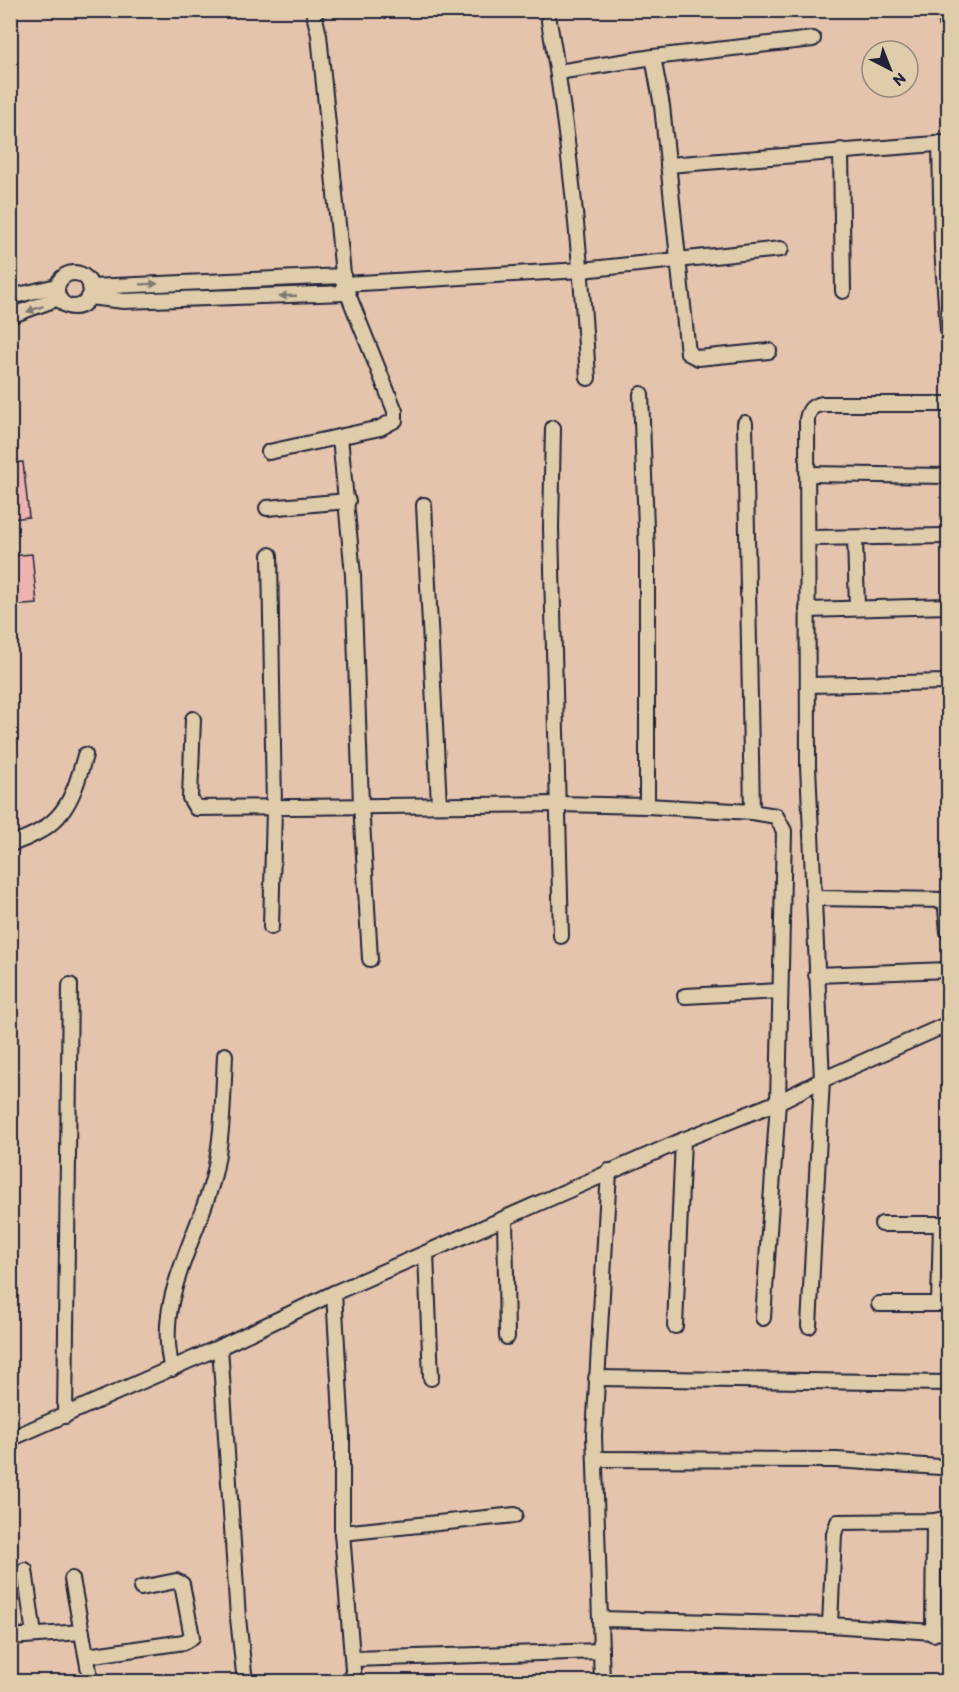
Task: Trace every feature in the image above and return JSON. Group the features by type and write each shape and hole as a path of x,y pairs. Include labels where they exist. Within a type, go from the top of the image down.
{"street":[{"path":"269,452 380,428 395,420 395,411 345,285 320,35 313,10"},
{"path":"549,21 558,72 582,270 588,378"},
{"path":"558,72 653,57 813,39"},
{"path":"653,57 680,260 688,353 698,358 769,351"},
{"path":"668,165 944,143 942,249 948,330"},
{"path":"841,150 843,291"},
{"path":"90,292 124,301 582,270 781,249"},
{"path":"90,292 85,277 74,273 63,276 58,292 65,305 76,307 90,292 345,285"},
{"path":"10,297 58,292"},
{"path":"10,316 58,292"},
{"path":"641,394 647,555 647,806"},
{"path":"809,1326 822,1080 808,766 807,419 809,410 814,405 948,404"},
{"path":"745,423 752,812"},
{"path":"553,428 551,528 561,936"},
{"path":"340,437 348,501 370,959"},
{"path":"808,474 948,476"},
{"path":"267,508 348,501"},
{"path":"424,505 439,806"},
{"path":"808,538 948,536"},
{"path":"855,538 857,608"},
{"path":"270,555 274,809 271,927"},
{"path":"807,610 948,606"},
{"path":"808,685 948,682"},
{"path":"193,719 192,805 203,809 274,809 361,804 439,806 558,804 647,806 752,812 776,816 784,831 778,1102 763,1318"},
{"path":"10,844 42,829 68,807 75,795 86,755"},
{"path":"815,898 948,899 948,932"},
{"path":"816,975 948,970"},
{"path":"65,1416 70,985"},
{"path":"685,996 780,991"},
{"path":"10,1439 172,1369 334,1293 609,1171 778,1102 948,1024"},
{"path":"172,1369 167,1350 168,1312 175,1283 213,1179 223,1115 225,1055"},
{"path":"675,1326 683,1140"},
{"path":"602,1682 595,1459 596,1378 609,1171"},
{"path":"505,1218 507,1337"},
{"path":"879,1304 944,1304 945,1224 882,1224"},
{"path":"426,1253 431,1378"},
{"path":"334,1293 342,1433 342,1533 354,1682"},
{"path":"220,1347 237,1618 245,1682"},
{"path":"596,1378 948,1383"},
{"path":"595,1459 836,1460 940,1467"},
{"path":"342,1533 514,1515"},
{"path":"830,1625 834,1534 838,1522 934,1521 948,1518"},
{"path":"933,1634 934,1521"},
{"path":"25,1570 34,1635"},
{"path":"72,1579 92,1682"},
{"path":"87,1656 184,1642 192,1637 182,1584 171,1582 141,1588"},
{"path":"600,1619 830,1625 933,1634 948,1633"},
{"path":"10,1636 82,1632"},
{"path":"353,1659 601,1651"}],"building":[{"path":"23,462 29,517 10,519 10,463"},
{"path":"32,554 37,604 10,606 10,556"}]}
